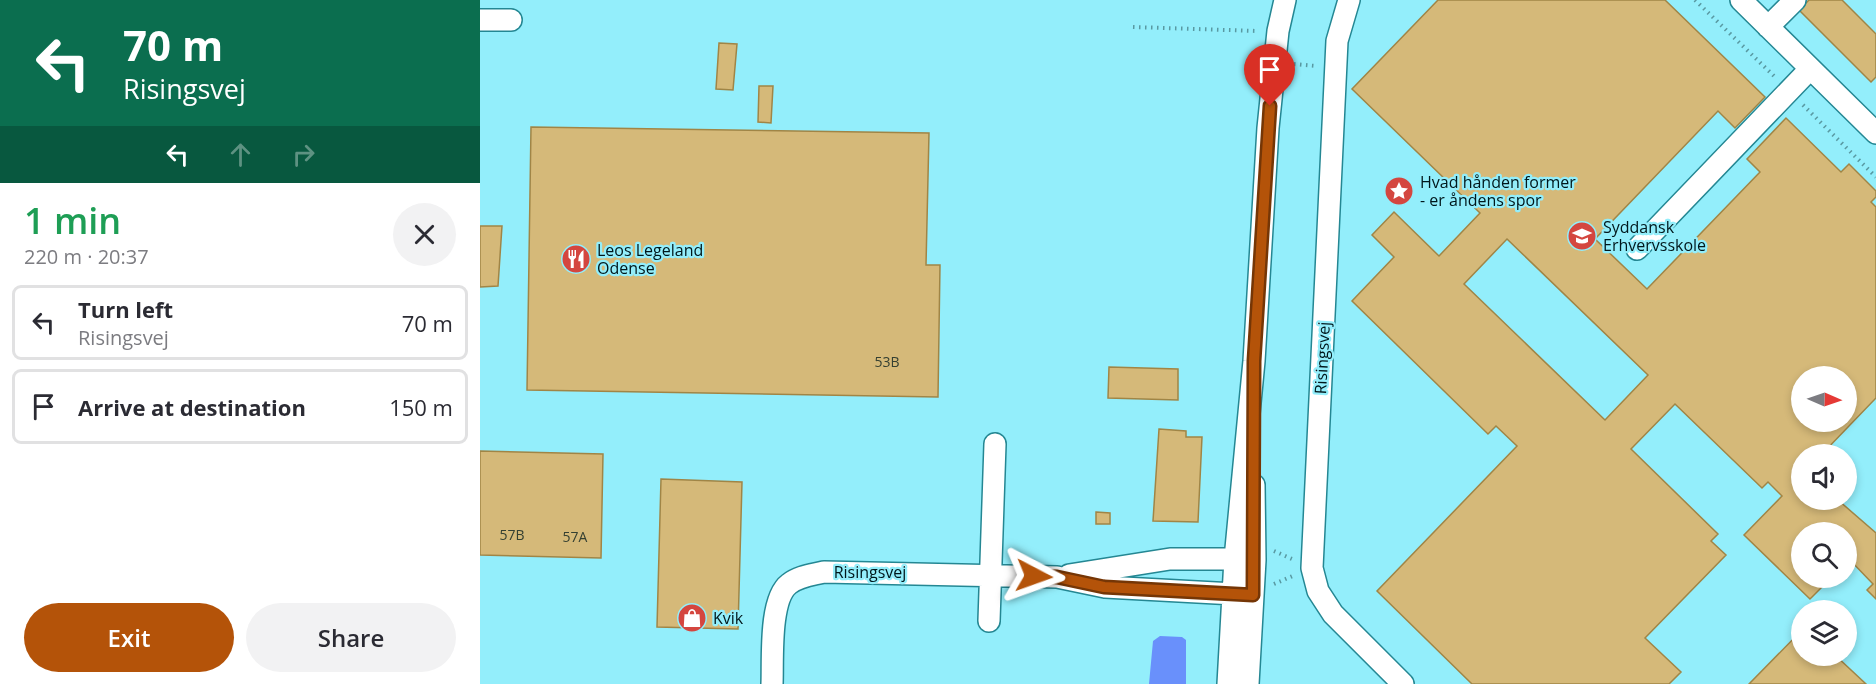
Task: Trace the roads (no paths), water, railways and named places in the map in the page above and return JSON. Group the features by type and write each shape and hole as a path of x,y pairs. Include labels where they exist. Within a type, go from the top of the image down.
{"street":[{"path":"1228,684 1243,595 1268,128 1278,31 1285,0"},
{"name":"Risingsvej","path":"1348,0 1337,40 1312,567 1318,591 1333,614 1403,684"},
{"path":"1741,0 1876,133"},
{"path":"1768,27 1795,0"},
{"path":"480,20 511,20"},
{"path":"1637,249 1810,69"},
{"path":"989,621 995,444"},
{"name":"Risingsvej","path":"1057,577 1170,559 1245,559"},
{"name":"Risingsvej","path":"772,684 775,609 786,585 800,578 824,572 1057,577 1104,587 1243,595"},
{"path":"1243,595 1248,684"}],"water":[{"path":"1160,636 1182,637 1186,640 1186,684 1149,684 1153,641"}],"place":[{"name":"Hvad hånden former - er åndens spor","path":"1399,191"},
{"name":"Syddansk Erhvervsskole","path":"1582,236"},
{"name":"Leos Legeland Odense","path":"576,259"},
{"name":"Kvik","path":"692,618"}]}
